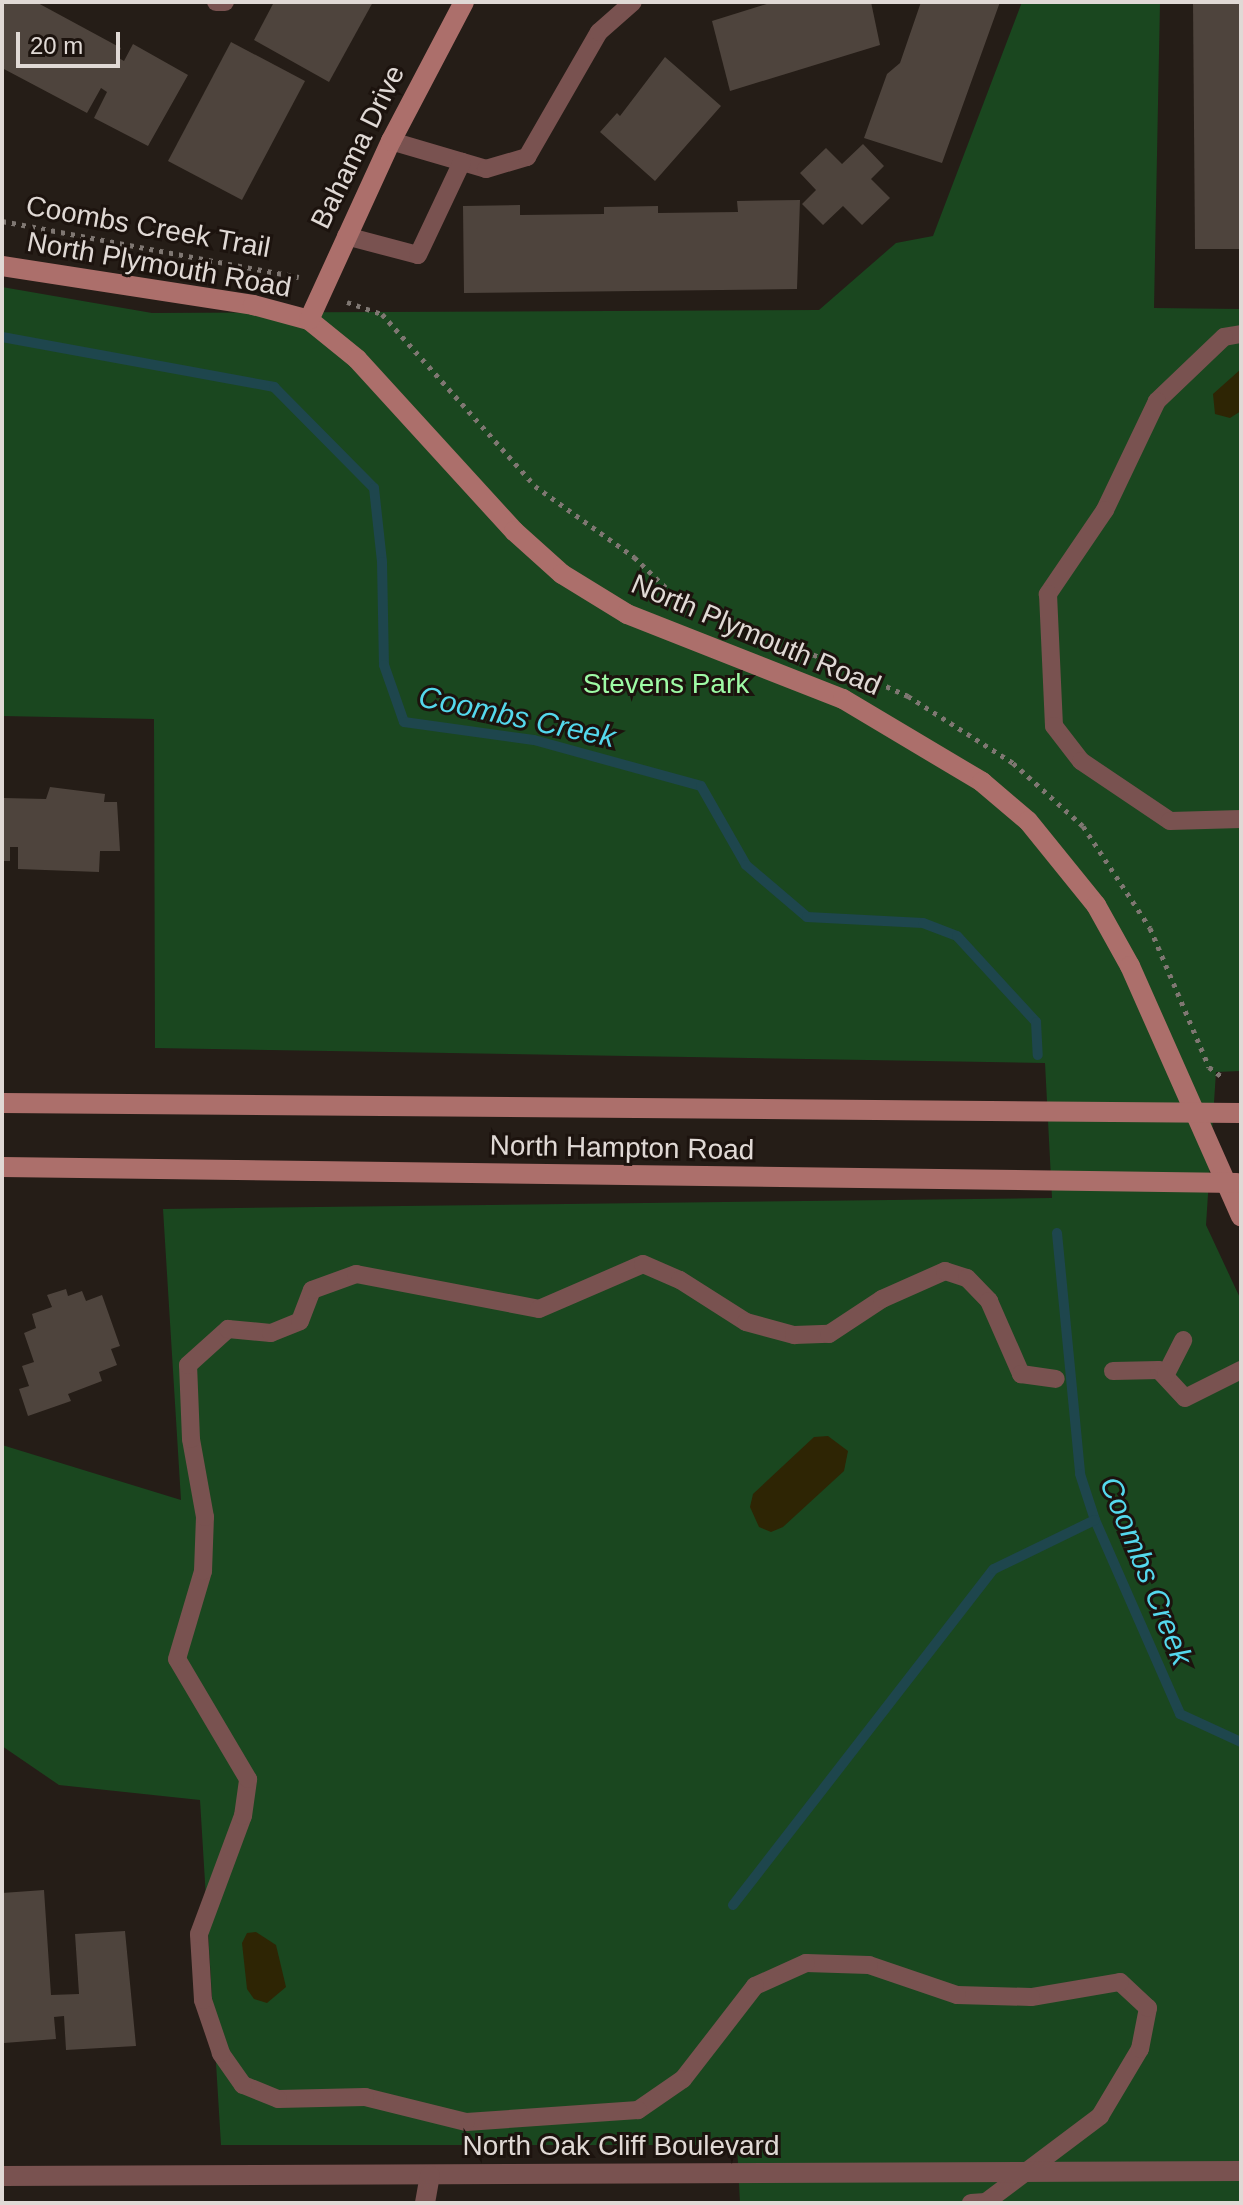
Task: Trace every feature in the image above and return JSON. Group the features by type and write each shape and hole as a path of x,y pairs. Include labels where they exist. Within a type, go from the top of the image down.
{"main road":[{"name":"Bahama Drive","path":"309,320 391,141 464,2"},
{"name":"North Plymouth Road","path":"2,266 253,305 309,320 357,359 514,531 562,574 627,614 843,699 894,726 982,782 1028,821 1096,905 1130,966 1193,1110 1233,1183 1241,1216"},
{"name":"North Hampton Road","path":"2,1103 1193,1110 1241,1113"},
{"name":"North Hampton Road","path":"2,1167 1233,1183"}],"street":[{"name":"North Oak Cliff Boulevard","path":"2,2176 1241,2171"},
{"path":"425,2203 430,2175"}],"lane":[{"path":"216,2 225,2"},
{"path":"391,141 486,169 527,157 599,32 633,2"},
{"path":"346,236 418,255 462,162"},
{"path":"1241,334 1224,337 1157,401 1105,510 1048,594 1054,726 1081,761 1170,821 1241,819"},
{"path":"971,2203 986,2202 1100,2116 1140,2049 1148,2008 1120,1982 1031,1997 957,1995 869,1965 806,1963 755,1986 683,2079 638,2110 466,2122 365,2097 278,2099 243,2085 221,2053 203,2000 199,1934 243,1816 248,1779 177,1659 203,1571 205,1517 191,1439 188,1365 228,1329 271,1333 300,1321 312,1290 356,1274 539,1309 643,1264 680,1280 746,1322 794,1335 829,1334 882,1299 945,1271 967,1278 989,1301 1021,1374 1056,1379"},
{"path":"1166,1374 1183,1340"},
{"path":"1113,1371 1159,1370 1166,1374 1185,1398 1241,1370"}],"path":[{"name":"Coombs Creek Trail","path":"2,221 99,242 287,271"}],"green space":[{"name":"Stevens Park","path":"1022,2 1160,2 1154,308 1241,309 1241,1071 1216,1072 1206,1225 1241,1300 1241,2203 740,2203 737,2145 221,2145 200,1800 59,1785 2,1746 2,1445 181,1500 163,1209 1052,1198 1045,1063 155,1048 154,719 2,716 2,287 152,313 819,310 896,243 933,236"}],"sand":[{"path":"1241,369 1241,411 1230,418 1215,414 1213,394"},
{"path":"828,1436 848,1451 844,1471 783,1527 771,1532 759,1527 750,1507 753,1494 814,1437"},
{"path":"256,1932 276,1945 286,1987 267,2003 254,1999 247,1989 242,1943 247,1933"}],"building":[{"path":"2,2 36,2 121,48 117,57 124,61 133,44 188,75 148,146 94,118 107,92 101,88 87,113 2,68"},
{"path":"274,2 373,2 329,82 254,40"},
{"path":"773,2 871,2 880,45 730,91 712,21"},
{"path":"921,2 1000,2 942,163 864,138 887,74 900,63"},
{"path":"1193,2 1241,2 1241,249 1195,249"},
{"path":"231,42 305,81 242,200 168,161"},
{"path":"665,57 721,106 655,181 600,132 617,113 620,116"},
{"path":"863,144 884,166 871,179 890,198 862,225 843,206 823,225 802,204 816,190 800,173 826,148 842,164"},
{"path":"800,200 797,289 464,293 463,206 520,205 520,215 604,214 604,207 658,206 658,213 738,212 737,201"},
{"path":"50,787 105,794 104,802 117,802 120,851 100,851 99,872 18,869 18,847 10,847 10,861 2,861 4,798 46,799"},
{"path":"66,1289 68,1296 82,1291 86,1301 102,1295 120,1346 111,1349 117,1365 99,1372 102,1381 68,1394 71,1401 28,1416 19,1389 29,1386 22,1366 34,1362 24,1333 36,1328 32,1314 52,1307 47,1295"},
{"path":"44,1890 51,1995 79,1994 75,1934 125,1931 136,2046 66,2050 64,2016 54,2017 56,2039 4,2043 2,1893"}],"waterway":[{"name":"Coombs Creek","path":"2,337 274,387 374,488 382,562 384,665 404,722 534,740 701,786 746,865 807,917 923,923 957,936 1036,1022 1038,1055"},
{"name":"Coombs Creek","path":"1057,1233 1080,1474 1095,1520 1180,1714 1241,1742"},
{"path":"733,1905 994,1569 1095,1520"}]}
